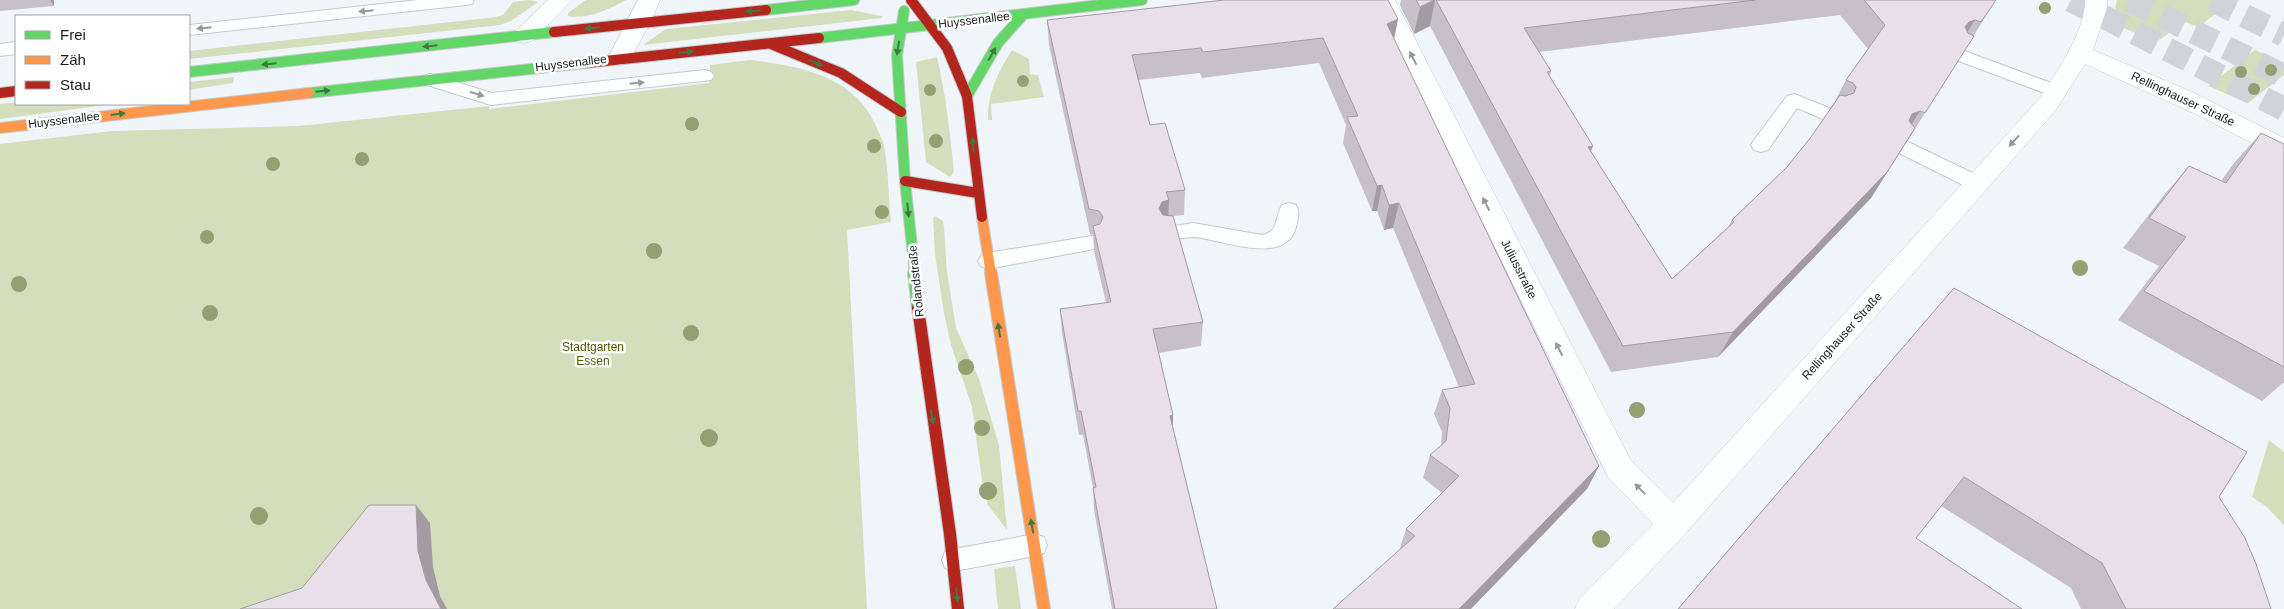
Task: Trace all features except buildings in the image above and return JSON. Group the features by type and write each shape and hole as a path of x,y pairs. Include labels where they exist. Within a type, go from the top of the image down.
{"street":[{"path":"524,36 561,0"},
{"path":"620,58 639,23 648,0"},
{"path":"190,72 854,0"},
{"name":"Rolandstraße","path":"906,0 897,55 905,181 925,369 954,560 958,609"},
{"path":"911,0 947,48 967,96 988,261 1044,609"},
{"name":"Huyssenallee","path":"0,128 620,58 771,44 1142,0"},
{"name":"Juliusstraße","path":"1384,0 1619,468 1674,524"},
{"name":"Rellinghauser Straße","path":"1592,609 1674,524 2046,105 2080,53 2096,8 2096,0"},
{"path":"967,96 998,43 1022,15"},
{"path":"771,44 842,73 901,112"},
{"name":"Rellinghauser Straße","path":"2080,53 2170,92 2246,128 2284,149"},
{"path":"0,93 15,91"},
{"path":"905,181 978,193"}],"lane":[{"path":"190,30 466,0"},
{"path":"0,50 15,48"},
{"path":"1958,55 2056,91"},
{"path":"430,80 491,99 705,76"},
{"path":"1761,145 1794,100 1830,115"},
{"path":"1904,147 1976,183"},
{"path":"1170,233 1193,230 1262,242 1276,239 1286,229 1289,210"},
{"path":"988,261 1092,243"},
{"path":"954,560 1035,545"}],"green space":[{"path":"528,0 538,2 511,21 500,25 190,59 190,51 496,17 503,15 513,2"},
{"path":"586,0 626,0 591,15 568,16 568,13"},
{"path":"2117,0 2216,0 2213,2 2225,7 2198,27 2185,22 2156,42 2112,23"},
{"path":"851,10 882,16 882,18 643,45 666,29"},
{"path":"1012,50 1029,59 1030,74 1038,75 1044,97 991,104 992,120 988,120 991,92"},
{"path":"2255,50 2284,63 2284,75 2248,103 2208,86"},
{"path":"937,57 951,143 954,172 950,177 926,162 916,62"},
{"name":"Stadtgarten Essen","path":"750,60 807,70 841,85 855,96 867,110 884,146 891,222 847,230 867,609 0,609 0,144 112,131 299,126 489,106 489,109 709,83 710,65"},
{"path":"234,77 233,83 190,90 190,82"},
{"path":"15,102 15,105 105,105 0,119 0,104"},
{"path":"935,216 943,221 947,272 956,328 979,379 999,445 1007,530 988,505 983,488 972,407 951,345 944,313 935,254 933,218"},
{"path":"2269,440 2284,452 2284,525 2267,507 2252,497"},
{"path":"1015,566 1021,609 998,609 994,569"}],"tunnel":[{"path":"2071,0 2284,109"},
{"path":"2129,0 2284,76"},
{"path":"2212,0 2284,35"}],"traffic: fast":[{"path":"766,10 854,0"},
{"path":"819,38 1142,0"},
{"path":"904,11 897,55 905,181 918,308"},
{"path":"967,96 998,43 1023,15"},
{"path":"190,72 554,32"},
{"path":"309,93 586,63"}],"traffic: slow":[{"path":"0,128 309,93"},
{"path":"982,217 1044,609"}],"traffic: jam":[{"path":"911,0 947,48 967,96 982,217"},
{"path":"554,32 766,10"},
{"path":"586,63 819,38"},
{"path":"773,45 841,73 901,112"},
{"path":"0,93 15,91"},
{"path":"905,181 978,193"},
{"path":"918,308 950,534 958,609"}]}
